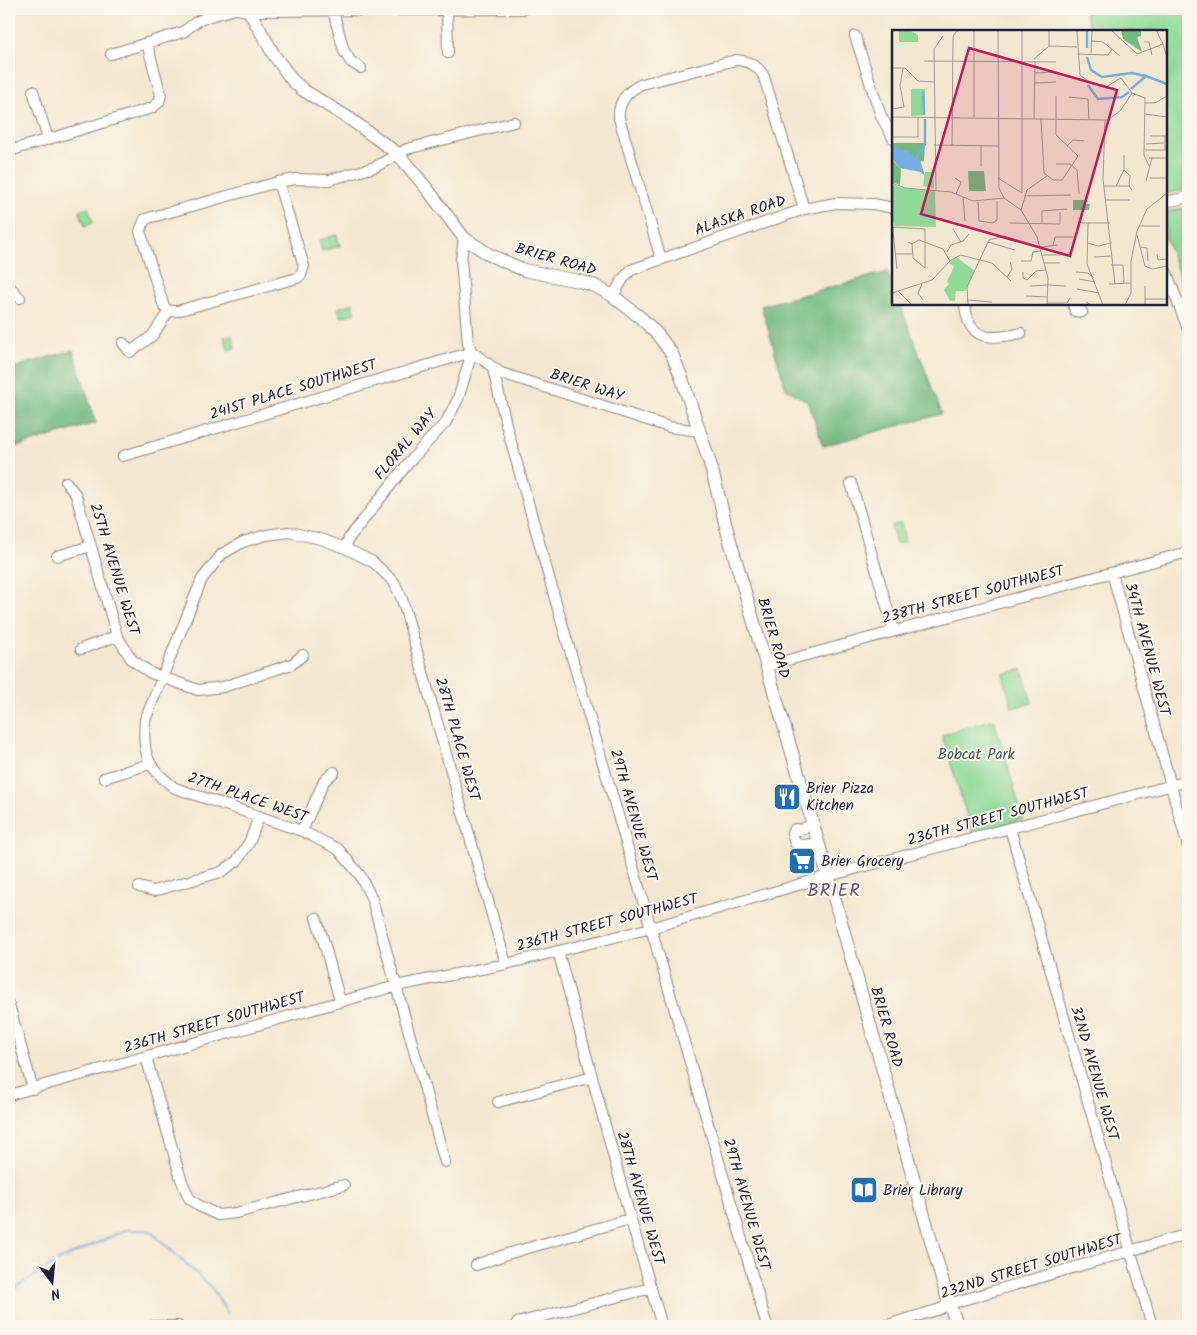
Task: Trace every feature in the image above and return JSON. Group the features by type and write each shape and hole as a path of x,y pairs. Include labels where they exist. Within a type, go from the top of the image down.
{"main road":[{"name":"BRIER ROAD","path":"242,9 292,80 398,154 464,238 490,255 524,270 583,282 613,296 641,318 658,335 672,354 700,431 766,666 807,827 812,844 828,876 949,1304 958,1326"}],"street":[{"path":"111,54 183,32 207,16 242,9 333,11 523,9"},
{"path":"447,10 448,53"},
{"path":"333,11 344,51 351,62 362,68"},
{"path":"855,36 881,116 892,136"},
{"path":"9,151 152,108 159,102 161,95 147,44"},
{"path":"661,258 618,110 628,92 642,84 736,60 745,60 755,64 764,77 804,209"},
{"path":"33,91 48,139"},
{"path":"278,182 304,266 301,275 297,278 177,311 169,311 164,306 161,298 140,231 141,224 145,219 278,182 296,179 329,180 375,167 407,149 514,122"},
{"path":"1167,202 1188,197"},
{"name":"ALASKA ROAD","path":"613,296 631,270 804,209 836,203 873,204 892,208"},
{"path":"464,238 461,260 468,342 472,352"},
{"path":"1167,274 1188,329"},
{"path":"9,286 20,298"},
{"path":"965,305 966,316 971,327 982,336 999,338 1021,333"},
{"path":"1073,305 1076,311 1082,312"},
{"path":"123,343 130,352 152,336 169,311"},
{"name":"BRIER WAY","path":"472,352 501,373 669,427 700,431"},
{"name":"241ST PLACE SOUTHWEST","path":"123,456 472,352"},
{"name":"FLORAL WAY","path":"345,548 349,538 408,462 446,422 458,399 472,352"},
{"name":"29TH AVENUE WEST","path":"494,369 506,424 767,1326"},
{"name":"25TH AVENUE WEST","path":"66,482 76,495 117,636 132,660 151,673 198,690 223,687 292,664 303,655"},
{"path":"851,482 894,631"},
{"name":"27TH PLACE WEST","path":"345,548 321,539 288,532 266,535 245,541 222,554 202,579 145,720 143,741 150,764 162,778 175,788 302,831 338,848 360,875 372,899 445,1162"},
{"path":"57,556 91,546"},
{"name":"28TH PLACE WEST","path":"345,548 373,562 394,582 402,599 506,964"},
{"name":"238TH STREET SOUTHWEST","path":"766,666 1188,552"},
{"name":"34TH AVENUE WEST","path":"1112,573 1188,847"},
{"path":"81,649 117,636"},
{"path":"104,778 150,764"},
{"path":"302,831 324,781 334,772"},
{"name":"236TH STREET SOUTHWEST","path":"9,1095 396,986 506,964 651,928 828,876 1188,781"},
{"path":"139,887 154,891 221,872 237,860 250,841 259,816"},
{"path":"807,827 795,829 792,834 795,843 800,845 812,844"},
{"name":"32ND AVENUE WEST","path":"1010,828 1152,1326"},
{"path":"316,918 340,1001"},
{"name":"28TH AVENUE WEST","path":"558,951 630,1219 662,1326"},
{"path":"9,1005 33,1089"},
{"path":"146,1057 181,1179 189,1198 199,1206 218,1215 236,1213 344,1185"},
{"path":"498,1102 592,1077"},
{"path":"476,1265 507,1254 630,1219"},
{"name":"232ND STREET SOUTHWEST","path":"884,1326 940,1309 949,1304 1188,1234"},
{"path":"515,1326 517,1323 651,1288"},
{"path":"152,1326 178,1326"}],"green space":[{"path":"1084,9 1188,9 1188,189 1167,194 1167,30 1091,30"},
{"path":"88,207 93,223 85,226 79,210"},
{"path":"1188,207 1188,301 1167,242 1167,212"},
{"path":"337,235 340,246 322,251 319,240"},
{"path":"887,272 892,284 892,305 900,305 942,414 823,446 808,402 786,389 761,306"},
{"path":"353,303 356,313 341,317 338,308"},
{"path":"232,335 235,348 228,350 224,337"},
{"path":"73,350 96,423 9,449 9,369"},
{"path":"901,523 905,542 896,544 891,526"},
{"path":"1022,669 1032,703 1012,708 1003,674"},
{"name":"Bobcat Park","path":"994,719 1023,819 972,833 942,735"}],"waterway":[{"path":"9,1292 58,1261 125,1230 149,1230 212,1288 228,1314"}],"place":[{"name":"Brier Pizza Kitchen","path":"787,797"},
{"name":"Brier Grocery","path":"802,861"},
{"name":"Brier Library","path":"864,1190"}],"district":[{"name":"BRIER","path":"834,890"}]}
